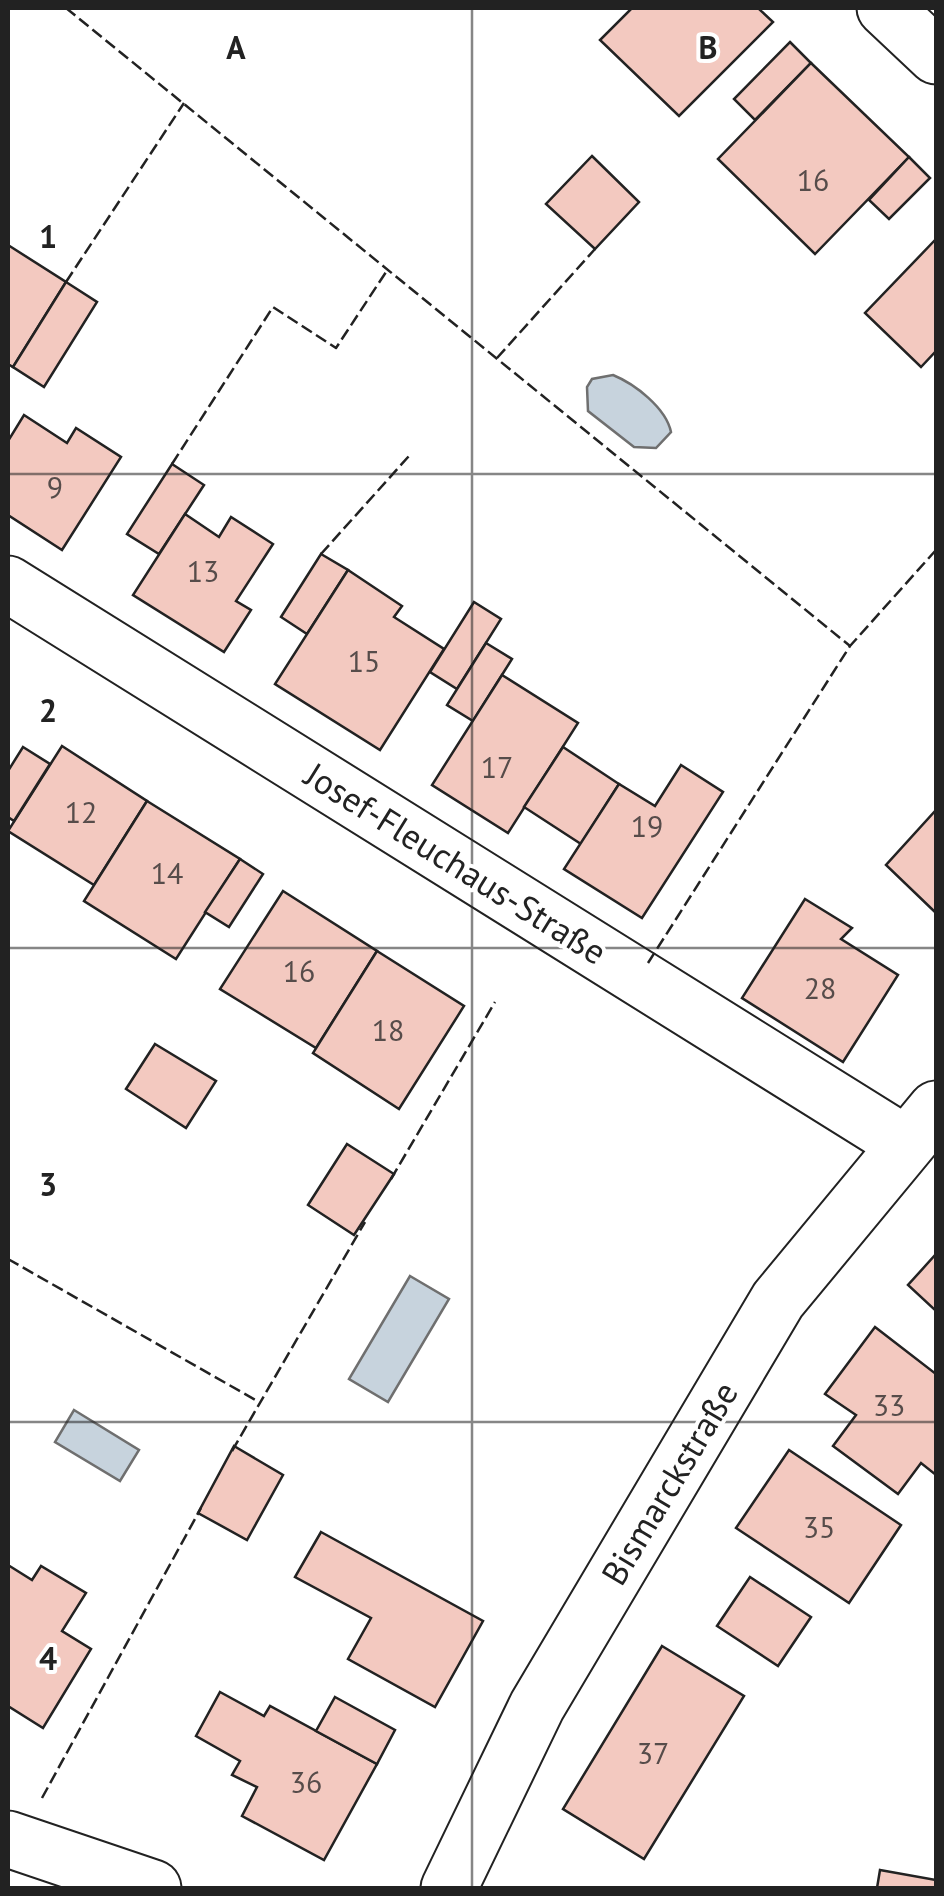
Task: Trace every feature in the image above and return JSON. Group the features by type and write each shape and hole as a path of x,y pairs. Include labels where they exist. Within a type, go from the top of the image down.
{"street":[{"path":"885,8 936,56"},
{"name":"Josef-Fleuchaus-Straße","path":"8,584 920,1126"},
{"name":"Bismarckstraße","path":"449,1888 536,1706 778,1300 920,1126"},
{"path":"8,1839 153,1888"}],"shaded area":[{"path":"613,375 640,391 663,414 671,432 656,448 634,447 588,411 587,387 592,379"},
{"path":"410,1276 449,1299 388,1402 349,1379"},
{"path":"74,1410 139,1450 120,1481 55,1442"}],"building":[{"path":"632,8 758,8 773,22 679,116 600,40"},
{"path":"790,42 811,63 755,120 734,99"},
{"path":"811,63 909,157 815,254 718,159"},
{"path":"592,156 639,202 595,249 546,204"},
{"path":"909,157 930,178 889,219 869,200"},
{"path":"936,239 936,351 921,367 865,313"},
{"path":"8,245 66,282 13,367 8,364"},
{"path":"66,282 97,302 44,387 13,367"},
{"path":"24,415 67,443 76,428 121,457 62,550 8,515 8,441"},
{"path":"172,464 204,485 159,554 127,534"},
{"path":"185,514 219,537 231,517 273,544 236,601 251,610 224,652 133,595"},
{"path":"321,554 348,570 307,634 281,617"},
{"path":"348,570 402,606 394,617 444,649 380,750 275,684"},
{"path":"474,602 501,619 457,689 430,672"},
{"path":"486,643 512,659 473,721 447,705"},
{"path":"502,675 578,723 508,833 432,785"},
{"path":"62,746 147,801 94,885 8,831"},
{"path":"23,747 50,764 14,821 8,817 8,771"},
{"path":"563,747 619,784 581,844 524,807"},
{"path":"681,765 723,792 642,918 564,869 619,784 655,806"},
{"path":"147,801 240,859 176,959 84,901"},
{"path":"936,810 936,913 886,865"},
{"path":"240,859 263,874 229,927 205,912"},
{"path":"283,891 377,951 316,1048 220,989"},
{"path":"805,899 852,928 841,939 898,975 843,1062 742,998"},
{"path":"377,951 464,1006 399,1109 313,1053"},
{"path":"155,1044 216,1081 186,1128 126,1089"},
{"path":"347,1144 394,1174 354,1235 308,1205"},
{"path":"936,1254 936,1311 908,1285"},
{"path":"875,1327 936,1374 936,1475 921,1463 898,1494 833,1446 856,1415 825,1394"},
{"path":"234,1446 283,1475 247,1540 198,1513"},
{"path":"789,1450 901,1525 849,1603 736,1528"},
{"path":"321,1532 483,1621 435,1707 348,1659 371,1618 295,1577"},
{"path":"8,1565 32,1580 41,1566 86,1593 62,1631 91,1649 43,1728 8,1706"},
{"path":"750,1577 811,1617 778,1666 717,1626"},
{"path":"662,1646 744,1696 644,1859 563,1809"},
{"path":"220,1692 264,1716 270,1706 377,1764 324,1860 242,1816 257,1787 232,1775 240,1761 196,1736"},
{"path":"335,1697 395,1730 377,1764 316,1731"},
{"path":"880,1870 936,1880 936,1888 877,1888"}],"fence":[{"path":"66,8 850,646"},
{"path":"66,282 184,103"},
{"path":"497,358 595,249"},
{"path":"172,464 273,307 336,348 388,269"},
{"path":"321,554 409,456"},
{"path":"648,963 850,646 936,550"},
{"path":"391,1179 495,1002"},
{"path":"232,1451 365,1222"},
{"path":"8,1259 259,1402"},
{"path":"42,1798 201,1508"}]}
